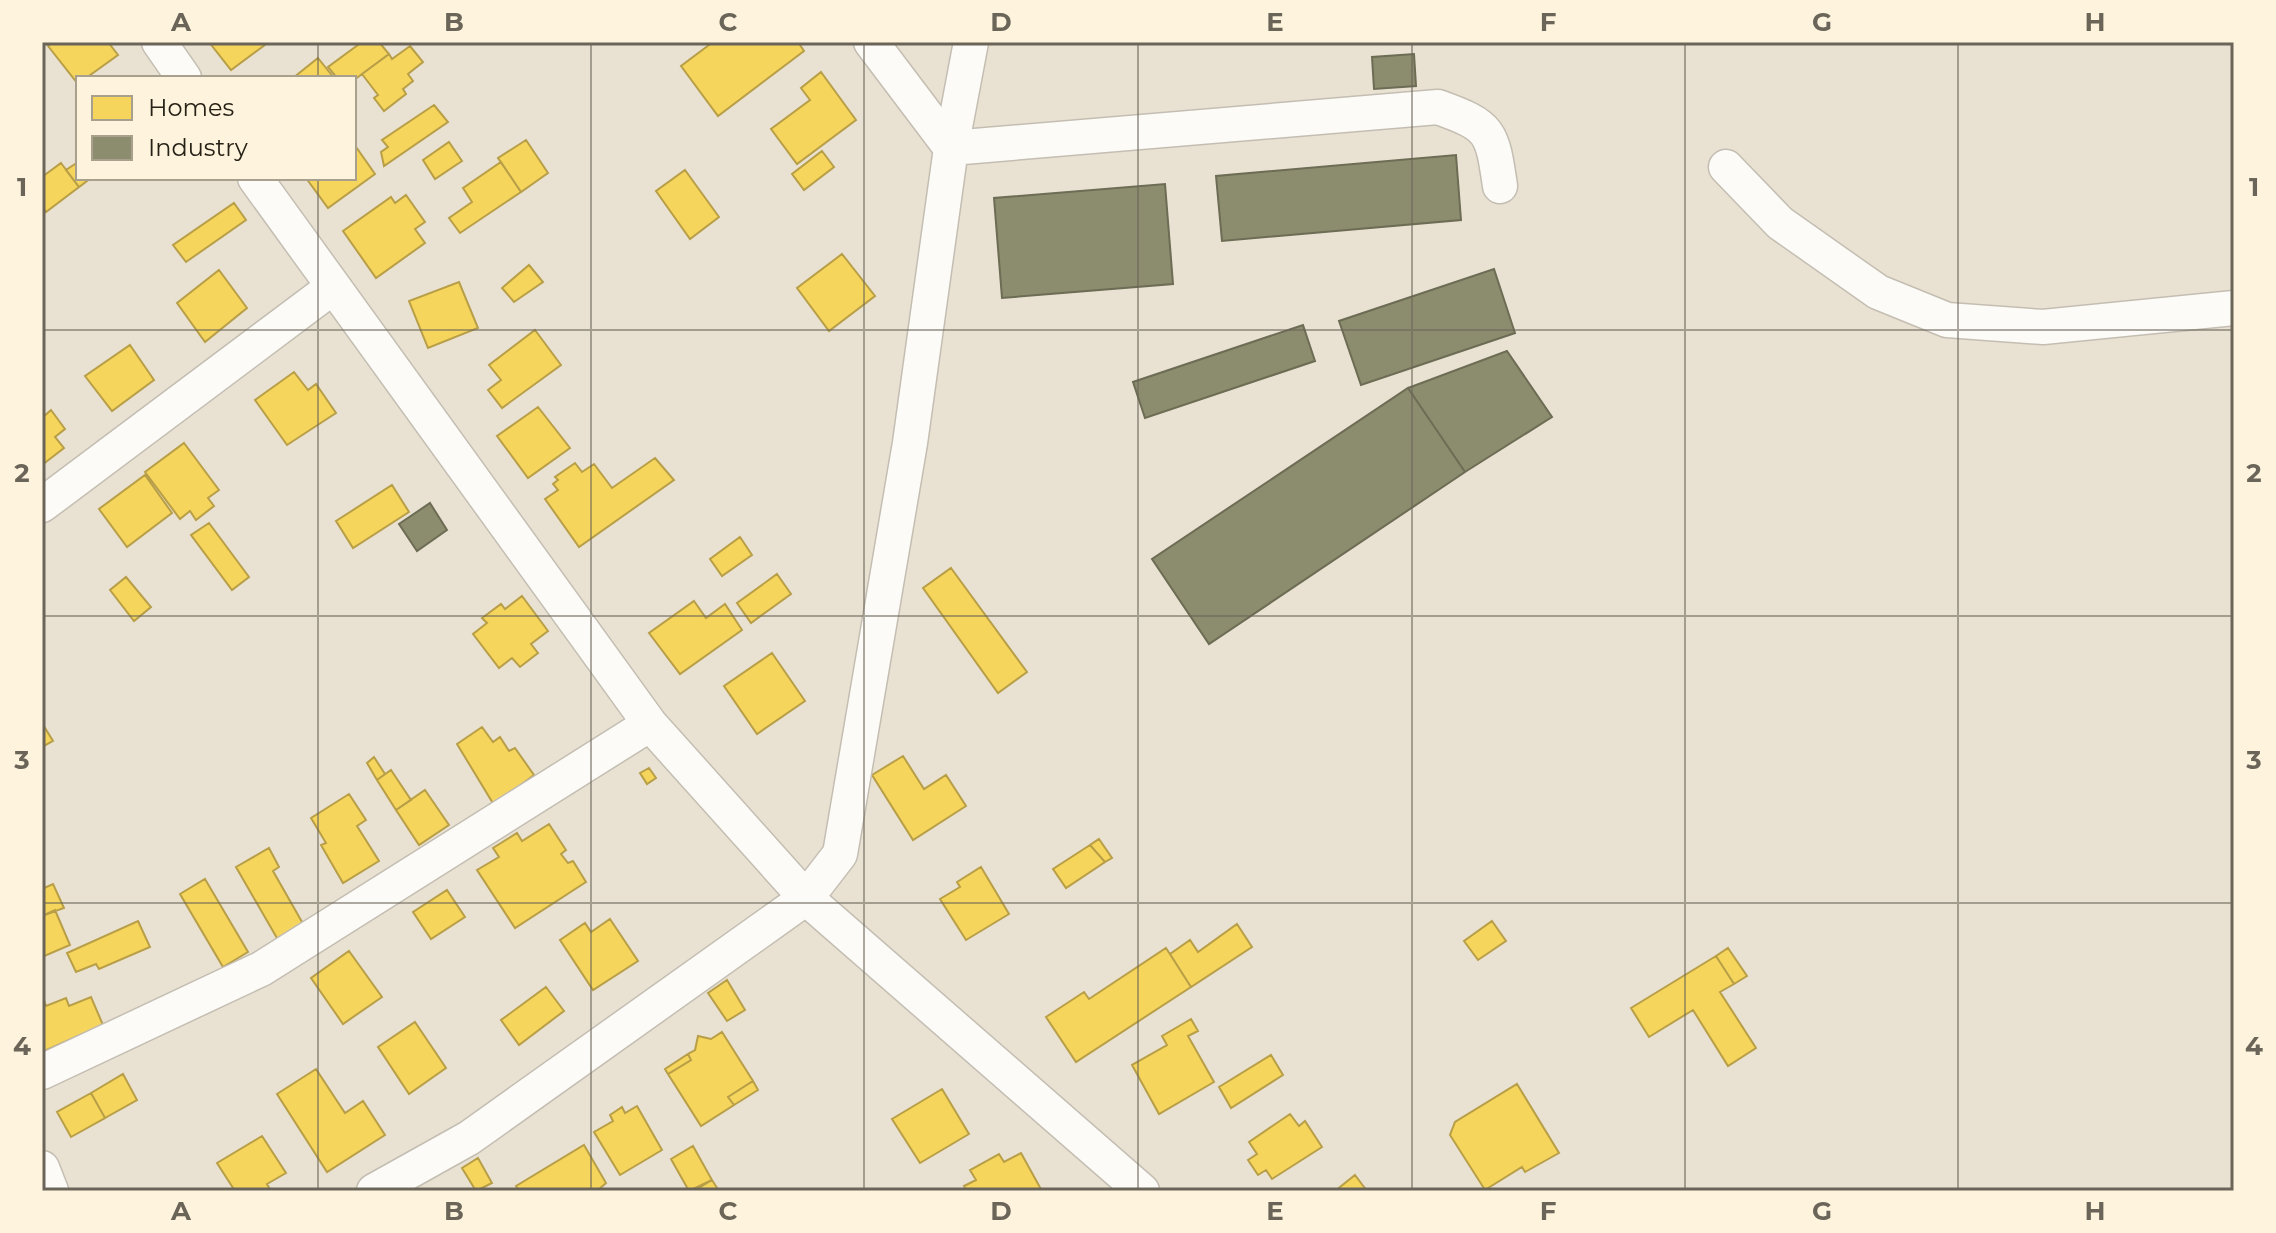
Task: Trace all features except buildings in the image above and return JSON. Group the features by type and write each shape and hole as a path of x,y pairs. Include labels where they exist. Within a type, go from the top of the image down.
{"street":[{"path":"159,42 183,76"},
{"path":"871,42 951,148"},
{"path":"374,1191 469,1138 806,898 840,854 910,443 951,148 971,42"},
{"path":"951,148 1438,107 1477,121 1494,144 1500,186"},
{"path":"1726,167 1780,223 1878,292 1947,320 2043,327 2234,308"},
{"path":"256,180 650,724 806,898 1142,1191"},
{"path":"42,505 333,287"},
{"path":"42,1072 261,969 650,724"},
{"path":"42,1168 51,1191"}]}
